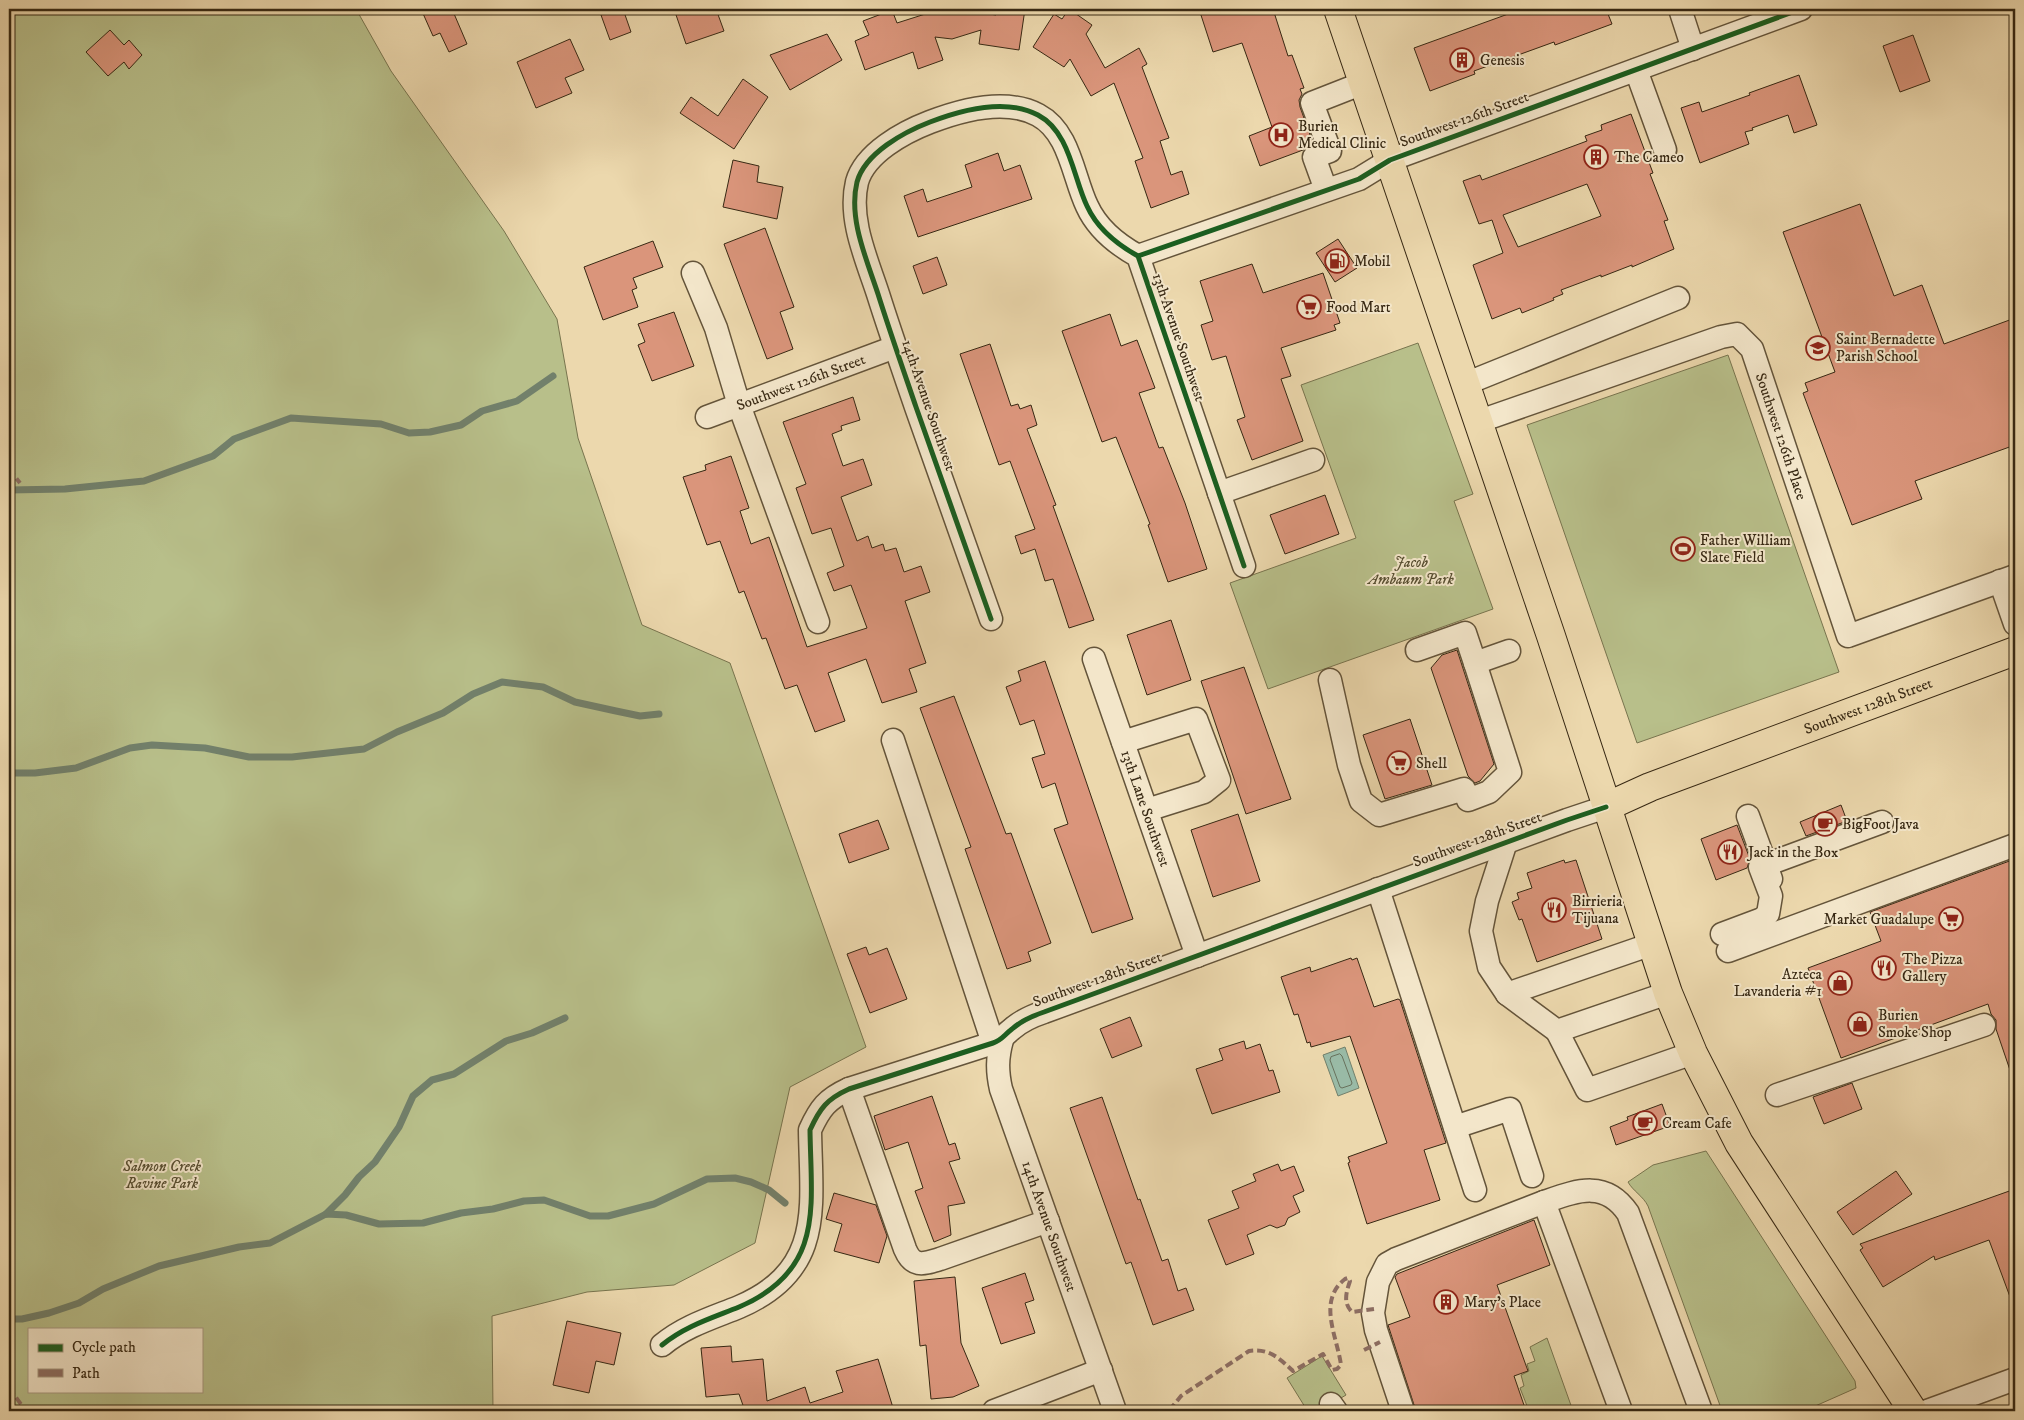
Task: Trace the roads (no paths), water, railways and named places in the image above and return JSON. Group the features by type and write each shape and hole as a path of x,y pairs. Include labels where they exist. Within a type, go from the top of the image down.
{"main road":[{"path":"1345,11 1364,83 1668,994 1693,1053 1739,1143 1913,1411"},
{"name":"Southwest 128th Street","path":"1606,807 1650,787 2015,651"}],"street":[{"path":"1680,9 1693,48"},
{"name":"Southwest 126th Street","path":"1138,256 1359,179 1390,160 1693,48 1750,18 1802,9"},
{"path":"1636,70 1665,150"},
{"path":"1326,190 1314,158 1330,151 1312,103 1364,83"},
{"name":"14th Avenue Southwest","path":"991,619 895,347 860,239 856,216 855,195 857,182 864,168 889,143 925,124 950,114 983,108 1022,109 1038,115 1050,125 1060,138 1071,160 1088,208 1113,239 1138,256"},
{"name":"13th Avenue Southwest","path":"1138,256 1244,566"},
{"path":"693,273 716,328 739,405 818,622"},
{"path":"1465,384 1678,298"},
{"name":"Southwest 126th Place","path":"1477,422 1720,337 1737,334 1752,349 1848,636 2008,578"},
{"name":"Southwest 126th Street","path":"707,416 895,347"},
{"path":"1220,493 1313,460"},
{"path":"2008,578 2015,624"},
{"path":"1330,680 1350,765 1361,801 1379,816 1464,789 1468,800 1492,802 1510,772 1465,633 1417,650"},
{"path":"1475,662 1509,651"},
{"name":"13th Lane Southwest","path":"1094,659 1197,956"},
{"path":"1122,742 1196,719 1218,780 1204,792 1147,810"},
{"path":"893,740 997,1042"},
{"name":"Southwest 128th Street","path":"662,1345 677,1333 692,1325 759,1297 778,1285 794,1267 802,1251 811,1219 810,1130 824,1105 833,1096 849,1089 997,1042 1024,1020 1506,842 1606,807"},
{"path":"1745,819 1766,865 1790,928"},
{"path":"1882,822 1760,867 1771,896 1768,914 1725,942 1790,928 2015,845"},
{"path":"1506,842 1480,931 1489,968 1507,994 1557,1031 1587,1090 1693,1053"},
{"path":"1378,889 1476,1190"},
{"path":"1507,994 1652,944"},
{"path":"1557,1031 1668,994"},
{"path":"1777,1095 1984,1025"},
{"name":"14th Avenue Southwest","path":"997,1042 997,1069 1001,1089 1115,1411"},
{"path":"849,1089 905,1249 909,1258 914,1263 925,1263 940,1259 1048,1221"},
{"path":"1455,1127 1510,1109 1532,1176"},
{"path":"1403,1411 1376,1330 1373,1313 1378,1282 1387,1264 1578,1190 1609,1194 1620,1202 1628,1213 1701,1411"},
{"path":"1544,1202 1621,1411"},
{"path":"994,1411 1101,1370"},
{"path":"1927,1411 2015,1380"}],"water":[{"path":"1345,1047 1359,1088 1338,1096 1323,1055"}],"waterway":[{"path":"9,490 65,489 144,481 213,456 234,439 291,418 381,424 409,433 430,432 461,425 482,411 517,401 553,376"},
{"path":"9,773 35,773 76,768 130,748 152,745 205,748 249,757 292,757 364,749 397,732 443,713 473,694 502,682 543,687 575,702 640,716 659,714"},
{"path":"326,1214 375,1162 399,1127 413,1096 432,1080 454,1074 506,1041 532,1033 565,1018"},
{"path":"9,1319 22,1319 49,1313 79,1303 103,1289 159,1266 239,1247 270,1243 326,1214 346,1215 379,1224 423,1223 461,1213 493,1209 524,1201 544,1200 590,1216 608,1216 654,1204 707,1179 735,1178 751,1182 769,1190 785,1203"}],"place":[{"name":"Genesis","path":"1462,60"},
{"name":"Burien Medical Clinic","path":"1281,135"},
{"name":"The Cameo","path":"1596,157"},
{"name":"Mobil","path":"1337,261"},
{"name":"Food Mart","path":"1309,307"},
{"name":"Saint Bernadette Parish School","path":"1818,348"},
{"name":"Father William Slate Field","path":"1683,549"},
{"name":"Shell","path":"1399,763"},
{"name":"BigFoot Java","path":"1825,824"},
{"name":"Jack in the Box","path":"1730,852"},
{"name":"Birrieria Tijuana","path":"1554,910"},
{"name":"Market Guadalupe","path":"1951,919"},
{"name":"The Pizza Gallery","path":"1884,968"},
{"name":"Azteca Lavanderia #1","path":"1840,983"},
{"name":"Burien Smoke Shop","path":"1860,1024"},
{"name":"Cream Cafe","path":"1645,1123"},
{"name":"Mary's Place","path":"1446,1302"}],"park label":[{"name":"Jacob Ambaum Park","path":"1411,570"},
{"name":"Salmon Creek Ravine Park","path":"162,1174"}]}
